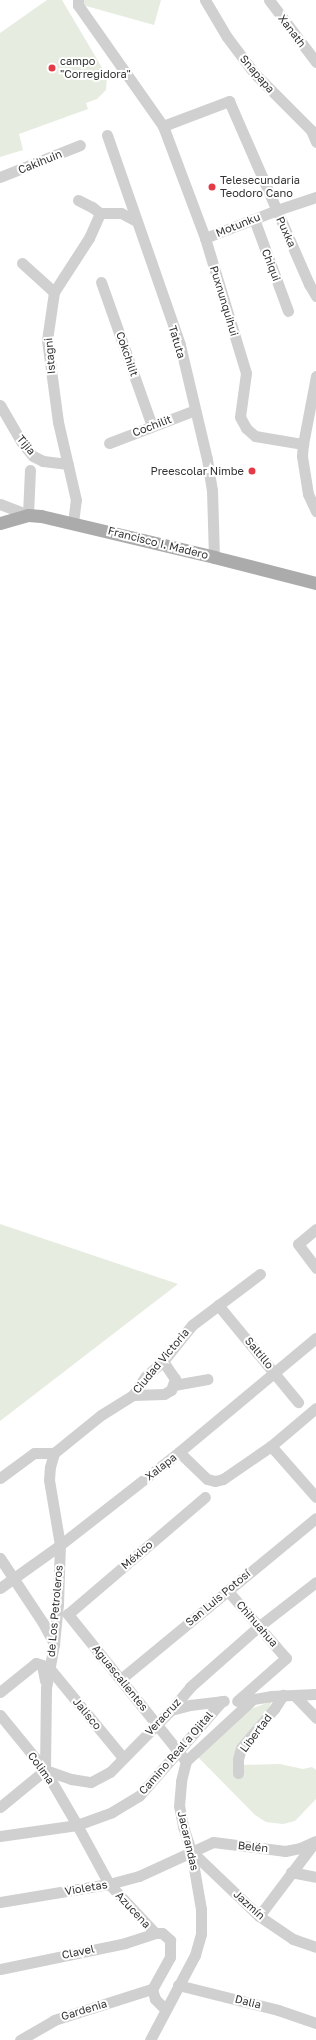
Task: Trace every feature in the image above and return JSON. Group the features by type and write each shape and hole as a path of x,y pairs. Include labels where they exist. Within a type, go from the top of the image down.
{"main road":[{"name":"Francisco I. Madero","path":"0,523 28,515 73,522 316,583"}],"street":[{"name":"Puxnunquihui","path":"78,0 78,4 161,123 205,238 246,373 240,417 246,428 255,436 303,444"},
{"name":"Snapapa","path":"205,0 227,37 254,73 311,130 316,142"},
{"name":"Xanath","path":"269,0 316,62"},
{"name":"Puxka","path":"161,123 229,101 316,296"},
{"name":"Tatuta","path":"107,135 180,346 208,459 212,490 215,546 214,557"},
{"name":"Cakihuin","path":"0,177 80,145"},
{"name":"Motunku","path":"205,238 277,210 316,197"},
{"path":"78,200 100,213 121,213 136,220"},
{"name":"Istagni","path":"73,522 76,500 58,422 47,340 54,292 89,238 100,213"},
{"name":"Chiqui","path":"254,219 288,311"},
{"path":"22,264 54,292"},
{"name":"Cokchilit","path":"102,282 152,426"},
{"path":"316,376 303,444 304,474 308,494 316,511"},
{"name":"Tijia","path":"0,405 22,443 33,456 43,461 68,464"},
{"name":"Cochilit","path":"109,443 195,410"},
{"name":"Tijia","path":"28,515 30,470"},
{"path":"0,504 28,515"},
{"path":"316,1229 298,1244 316,1268"},
{"name":"Ciudad Victoria","path":"54,1453 101,1415 133,1395 146,1376 163,1362 192,1324 260,1274"},
{"name":"Saltillo","path":"218,1305 298,1402"},
{"name":"Xalapa","path":"0,1588 60,1545 179,1452 276,1374 316,1338"},
{"path":"133,1395 164,1394 171,1390 175,1379 163,1362"},
{"path":"174,1385 206,1379"},
{"path":"179,1452 207,1479 215,1481 223,1479 271,1446 316,1408"},
{"path":"271,1446 316,1497"},
{"path":"0,1478 34,1453 54,1453"},
{"name":"de Los Petroleros","path":"45,1770 46,1688 54,1644 58,1604 60,1545 49,1480 50,1467 54,1453"},
{"name":"México","path":"68,1614 205,1497"},
{"name":"San Luis Potosí","path":"122,1678 316,1518"},
{"path":"0,1558 43,1623 54,1644"},
{"name":"Veracruz","path":"45,1770 71,1779 91,1782 110,1772 171,1710 190,1687 258,1627 316,1582"},
{"name":"Chihuahua","path":"227,1590 286,1658 237,1701"},
{"name":"Aguascalientes","path":"68,1614 122,1678 186,1761"},
{"path":"0,1692 36,1663 40,1663 42,1665 46,1688"},
{"name":"Jalisco","path":"50,1669 123,1758"},
{"path":"186,1761 253,1699 283,1695 316,1694"},
{"name":"Libertad","path":"238,1773 238,1759 241,1748 274,1709 283,1695"},
{"path":"294,1695 316,1718"},
{"name":"Camino Real a Ojital","path":"0,1836 77,1825 112,1812 139,1796 177,1750 222,1701 253,1699"},
{"path":"171,1710 190,1705 222,1701"},
{"name":"Colima","path":"0,1715 45,1770 77,1825"},
{"name":"Jacarandas","path":"150,2040 165,2009 195,1955 201,1934 201,1909 191,1851 183,1826 180,1806 181,1780 186,1761"},
{"path":"0,1807 45,1770"},
{"name":"Azucena","path":"77,1825 109,1884 155,1933 166,1936 171,1945 170,1957 152,1989"},
{"path":"260,1916 291,1872 316,1841"},
{"name":"Belén","path":"191,1851 213,1842 285,1851 300,1848 316,1841"},
{"name":"Violetas","path":"0,1902 109,1884 139,1876 191,1851"},
{"name":"Jazmín","path":"191,1851 260,1916 293,1939 316,1947"},
{"path":"291,1872 316,1877"},
{"name":"Clavel","path":"0,1969 125,1942 155,1933"},
{"name":"Dalia","path":"178,1985 278,2010 316,2023"},
{"path":"152,1989 155,1999 165,2009"},
{"name":"Gardenia","path":"20,2040 54,2020 152,1989"}],"shaded area":[{"name":"campo \"Corregidora\"","path":"47,0 62,0 107,76 106,90 97,99 86,103 88,109 19,134 23,150 0,157 0,33"},
{"path":"80,0 161,0 154,25 79,4"},
{"path":"0,1224 178,1284 0,1421"},
{"path":"272,1701 241,1765 280,1764 303,1769 312,1767 316,1770 316,1799 295,1821 283,1824 266,1822 255,1815 195,1754 248,1710"}],"place":[{"name":"campo \"Corregidora\"","path":"52,68"},
{"name":"Telesecundaria Teodoro Cano","path":"212,187"},
{"name":"Preescolar Nimbe","path":"252,471"}]}
